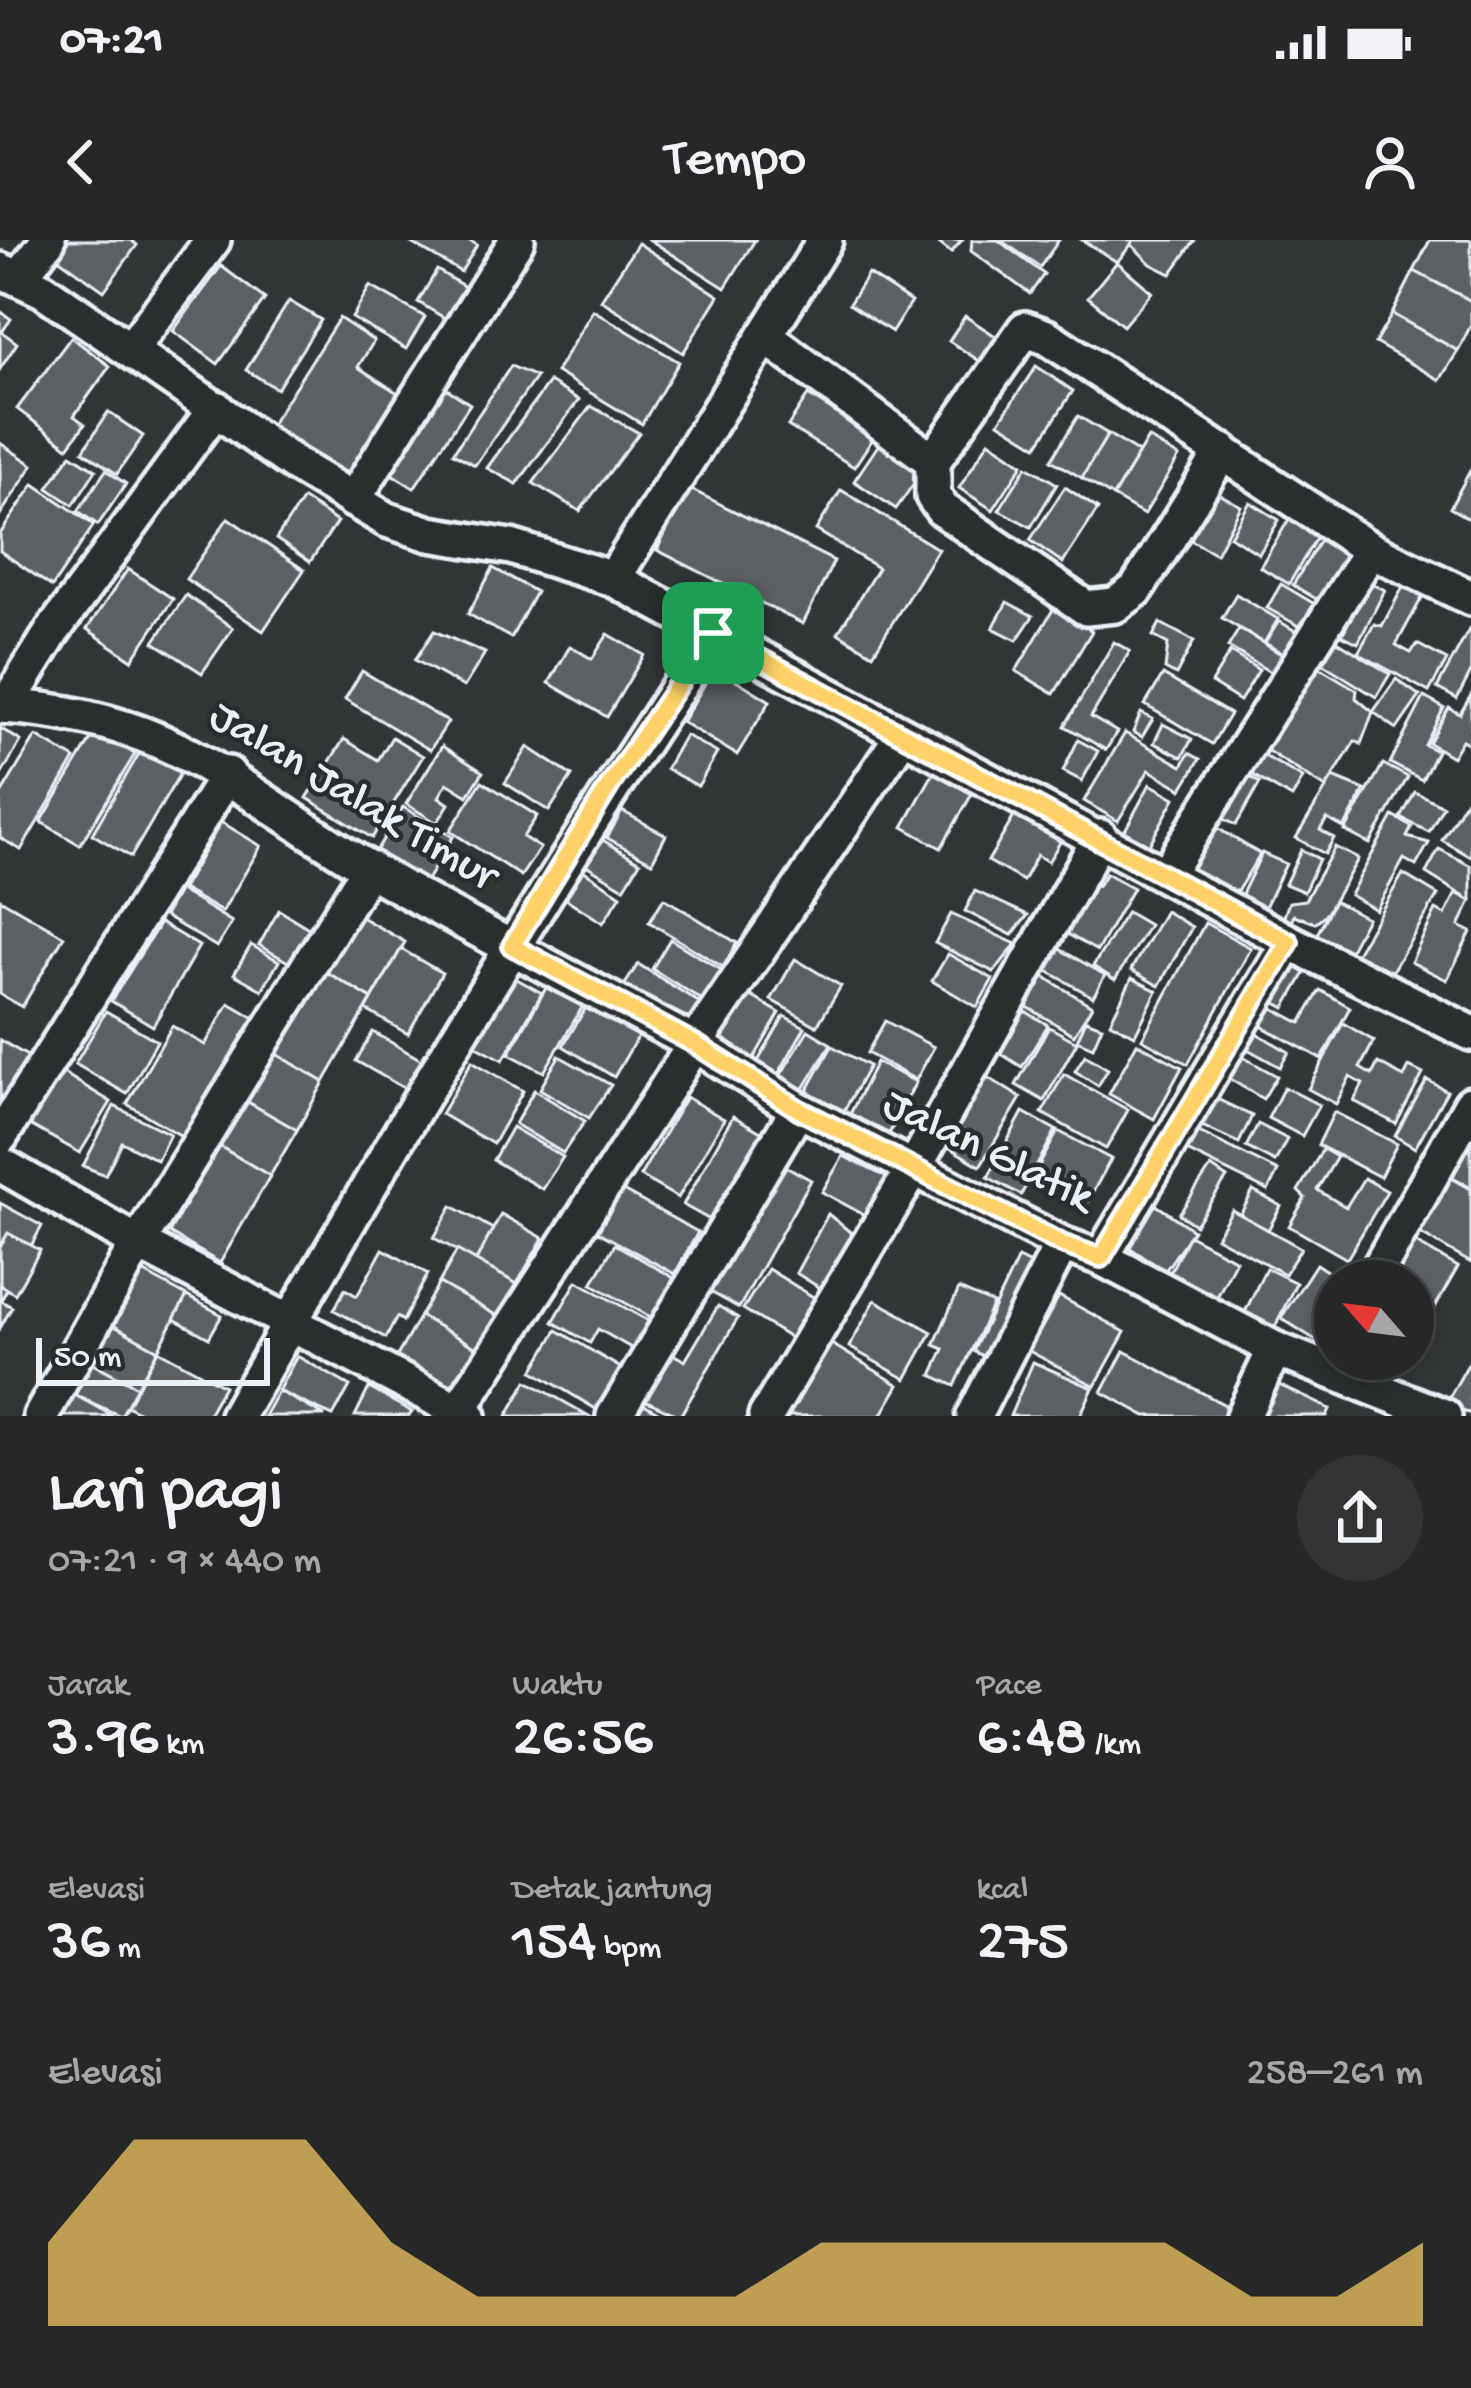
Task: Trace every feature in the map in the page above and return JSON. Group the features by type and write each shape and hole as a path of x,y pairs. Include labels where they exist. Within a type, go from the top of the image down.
{"street":[{"path":"48,240 10,273 387,520 430,534 511,547 613,579 1289,942 1471,1033"},
{"path":"131,349 213,240"},
{"path":"353,500 517,240"},
{"path":"613,579 825,240"},
{"path":"1223,451 1136,590 1115,605 1086,608 942,509 934,496 933,461 1025,329 1047,337 1223,451 1371,550 1471,598"},
{"path":"765,336 933,461"},
{"path":"3,706 215,408"},
{"path":"1166,874 1371,550"},
{"path":"237,1416 512,946 610,785 713,633"},
{"name":"Jalan Jalak Timur","path":"3,706 135,728 228,774 369,868 695,1044"},
{"path":"0,1164 138,1244 292,1319 461,1414 695,1044 902,736"},
{"path":"0,1138 228,774"},
{"path":"766,1416 914,1168 1100,837"},
{"path":"41,1416 138,1244 369,868"},
{"path":"1101,1258 1289,942"},
{"name":"Jalan Glatik","path":"695,1044 798,1109 1062,1244 1101,1258 1275,1349 1314,1356"},
{"path":"1384,1260 1471,1104"},
{"path":"614,1416 798,1109"},
{"path":"974,1416 1062,1244"},
{"path":"1243,1416 1275,1349"},
{"name":"Jalan Glatik","path":"1358,1380 1396,1408 1444,1416"}],"building":[{"path":"65,240 131,240 137,245 104,291 54,255"},
{"path":"406,240 468,240 477,245 461,272"},
{"path":"650,240 755,240 725,288"},
{"path":"935,240 962,240 951,253"},
{"path":"972,240 998,240 1044,274 1030,294 971,251"},
{"path":"1000,240 1059,240 1040,267"},
{"path":"1082,240 1135,240 1117,262"},
{"path":"1134,240 1195,240 1171,274 1151,264 1131,244"},
{"path":"1430,240 1471,240 1471,301 1414,271"},
{"path":"638,243 719,296 683,353 601,300"},
{"path":"1117,262 1152,292 1123,326 1088,297"},
{"path":"221,266 265,299 218,364 173,331"},
{"path":"437,270 465,287 446,319 418,302"},
{"path":"1414,271 1471,301 1471,325 1458,351 1392,314"},
{"path":"868,274 911,302 892,332 849,304"},
{"path":"370,286 425,317 406,349 352,318"},
{"path":"289,301 321,320 277,389 246,370"},
{"path":"593,310 679,362 642,424 556,372"},
{"path":"0,311 11,319 2,332 17,343 0,369"},
{"path":"1392,314 1458,351 1440,380 1375,343"},
{"path":"965,316 1000,339 984,364 949,341"},
{"path":"339,318 374,341 358,367 410,401 356,485 268,429"},
{"path":"71,337 110,366 74,416 85,424 68,447 17,409"},
{"path":"511,366 536,377 475,465 453,453"},
{"path":"1036,366 1073,391 1037,446 999,422"},
{"path":"435,381 470,404 414,488 379,466"},
{"path":"549,382 579,400 517,484 487,468"},
{"path":"808,395 874,437 854,467 788,426"},
{"path":"591,406 639,433 580,511 533,483"},
{"path":"108,412 143,436 117,474 83,451"},
{"path":"1078,416 1108,434 1082,478 1051,460"},
{"path":"1108,434 1139,453 1113,497 1082,478"},
{"path":"1148,438 1179,457 1144,515 1113,497"},
{"path":"989,441 1023,464 993,510 959,488"},
{"path":"0,443 33,465 0,515"},
{"path":"879,444 921,473 896,509 854,481"},
{"path":"71,454 96,470 73,505 48,488"},
{"path":"1027,466 1057,484 1031,527 999,510"},
{"path":"1471,469 1471,520 1450,508"},
{"path":"106,470 126,484 98,525 78,511"},
{"path":"34,484 94,525 52,587 0,551 0,534"},
{"path":"1065,487 1098,509 1063,563 1030,540"},
{"path":"688,488 834,561 803,624 657,550"},
{"path":"841,490 938,549 873,654 838,633 878,568 816,530"},
{"path":"1212,490 1241,506 1216,554 1187,538"},
{"path":"303,499 337,522 310,562 276,539"},
{"path":"1250,502 1279,520 1259,554 1230,536"},
{"path":"1291,516 1319,533 1289,584 1260,567"},
{"path":"228,518 304,570 263,631 186,579"},
{"path":"1323,535 1351,551 1321,602 1293,585"},
{"path":"493,568 536,592 511,638 468,614"},
{"path":"128,569 173,599 132,660 87,629"},
{"path":"1411,572 1430,583 1396,645 1411,653 1417,644 1447,660 1429,692 1358,653 1374,624 1382,626"},
{"path":"1369,582 1385,590 1358,643 1342,635"},
{"path":"1281,584 1318,606 1304,629 1267,608"},
{"path":"1236,594 1278,619 1264,643 1222,618"},
{"path":"186,595 233,628 202,673 154,642"},
{"path":"1007,602 1033,616 1017,640 993,628"},
{"path":"1054,608 1092,631 1054,694 1016,671"},
{"path":"1279,621 1310,640 1297,662 1265,643"},
{"path":"1160,623 1194,641 1176,675 1165,669 1168,644 1153,636"},
{"path":"1471,626 1471,672 1457,699 1437,688"},
{"path":"1239,629 1293,661 1282,679 1228,647"},
{"path":"434,631 485,653 464,687 415,660"},
{"path":"608,634 644,655 607,717 549,683 570,646 592,659"},
{"path":"1331,637 1390,674 1376,697 1317,660"},
{"path":"1114,642 1130,651 1091,717 1117,732 1106,750 1065,726"},
{"path":"1230,652 1259,670 1240,701 1211,683"},
{"path":"1307,660 1357,690 1356,698 1373,712 1361,744 1355,741 1326,788 1255,743"},
{"path":"715,667 770,701 737,755 682,722"},
{"path":"362,671 448,722 430,750 345,699"},
{"path":"1163,675 1230,714 1212,744 1145,705"},
{"path":"1396,679 1420,696 1397,729 1373,712"},
{"path":"1471,695 1471,745 1462,740 1452,757 1429,743 1449,708 1460,714"},
{"path":"1424,697 1444,708 1425,745 1437,751 1422,780 1390,763"},
{"path":"1141,713 1153,719 1142,737 1133,732"},
{"path":"1163,724 1192,739 1182,757 1154,743"},
{"path":"0,728 21,741 0,777"},
{"path":"96,731 135,754 80,845 41,822"},
{"path":"1125,733 1182,766 1189,753 1200,759 1182,789 1149,770 1118,821 1084,801"},
{"path":"685,735 717,753 698,786 666,769"},
{"path":"36,736 75,759 21,850 0,838 0,796"},
{"path":"392,737 423,756 372,838 307,798 344,739 378,760"},
{"path":"1078,740 1098,751 1082,781 1063,771"},
{"path":"146,742 185,765 131,857 92,834"},
{"path":"442,746 483,772 468,796 447,783 439,797 449,804 437,823 406,804"},
{"path":"528,747 572,776 549,811 505,783"},
{"path":"1261,754 1303,778 1292,798 1249,773"},
{"path":"1383,764 1408,777 1370,844 1345,831"},
{"path":"934,772 972,794 941,848 903,827"},
{"path":"1244,774 1260,783 1236,825 1220,817"},
{"path":"1333,777 1365,790 1344,828 1327,819 1320,830 1334,838 1325,854 1296,838"},
{"path":"482,781 537,816 523,837 540,848 521,876 450,831"},
{"path":"1150,784 1175,798 1149,845 1124,832"},
{"path":"1415,792 1443,806 1429,832 1401,818"},
{"path":"1467,798 1471,800 1471,857 1442,840"},
{"path":"403,807 453,837 424,885 374,854"},
{"path":"622,811 666,835 652,862 607,838"},
{"path":"1016,813 1062,839 1048,862 1037,855 1023,881 988,861"},
{"path":"1393,816 1412,827 1407,837 1429,843 1416,866 1404,859 1376,910 1350,895"},
{"path":"221,822 261,846 222,912 182,889"},
{"path":"1209,823 1260,854 1233,898 1182,868"},
{"path":"601,839 640,862 624,888 586,865"},
{"path":"1335,847 1358,859 1327,913 1315,923 1294,915 1291,923 1283,919 1289,902 1305,900"},
{"path":"1439,849 1471,866 1471,901 1426,873"},
{"path":"1301,850 1319,859 1304,892 1285,884"},
{"path":"1262,853 1286,864 1260,917 1236,906"},
{"path":"575,865 621,895 603,923 557,893"},
{"path":"1064,866 1098,886 1106,873 1133,888 1097,951 1036,916"},
{"path":"1403,874 1438,895 1389,976 1355,955"},
{"path":"179,890 232,922 217,947 164,916"},
{"path":"975,891 1028,915 1012,935 965,911"},
{"path":"1456,893 1471,901 1459,926 1471,932 1447,980 1411,962 1436,910 1445,915"},
{"path":"664,898 737,943 723,967 649,922"},
{"path":"0,899 64,936 22,1007 0,994"},
{"path":"1334,901 1367,918 1346,957 1314,940"},
{"path":"279,910 320,935 300,969 259,945"},
{"path":"1165,911 1192,927 1159,986 1131,970"},
{"path":"1127,912 1149,925 1115,980 1093,966"},
{"path":"354,913 405,942 372,999 321,969"},
{"path":"951,914 1016,944 994,972 935,943"},
{"path":"160,923 199,946 153,1026 111,1001"},
{"path":"1205,923 1251,948 1188,1064 1142,1039"},
{"path":"670,939 725,972 707,1003 652,969"},
{"path":"1049,943 1105,975 1093,997 1037,965"},
{"path":"251,945 279,961 262,990 234,974"},
{"path":"401,949 442,973 408,1034 366,1010"},
{"path":"948,954 993,979 977,1007 932,981"},
{"path":"795,959 841,986 817,1026 771,1000"},
{"path":"1282,959 1305,973 1285,1008 1262,995"},
{"path":"638,964 700,1003 684,1029 622,989"},
{"path":"321,969 372,999 324,1082 273,1052"},
{"path":"506,973 542,993 503,1060 468,1041"},
{"path":"1038,973 1092,1006 1074,1035 1019,1002"},
{"path":"1132,978 1157,991 1135,1035 1110,1022"},
{"path":"547,986 583,1006 544,1072 509,1054"},
{"path":"1320,990 1350,1007 1322,1059 1250,1020 1260,1001 1301,1023"},
{"path":"746,993 780,1013 753,1060 719,1040"},
{"path":"594,994 645,1024 614,1077 563,1046"},
{"path":"229,1003 260,1021 190,1141 127,1104 172,1026 205,1045"},
{"path":"1015,1005 1048,1025 1022,1067 990,1047"},
{"path":"106,1011 157,1041 127,1094 75,1064"},
{"path":"784,1016 805,1027 778,1075 757,1063"},
{"path":"1086,1020 1102,1026 1093,1047 1077,1040"},
{"path":"885,1021 934,1047 916,1080 867,1053"},
{"path":"1343,1023 1374,1041 1360,1068 1372,1075 1378,1063 1404,1077 1409,1067 1423,1074 1396,1124 1354,1101 1363,1084 1350,1077 1336,1104 1308,1089"},
{"path":"1049,1027 1077,1042 1044,1101 1016,1085"},
{"path":"808,1030 831,1044 800,1095 777,1081"},
{"path":"1253,1031 1289,1052 1280,1067 1244,1047"},
{"path":"373,1032 432,1066 416,1095 356,1061"},
{"path":"0,1040 29,1057 0,1104"},
{"path":"1137,1043 1182,1067 1154,1119 1109,1094"},
{"path":"832,1046 869,1066 844,1111 807,1091"},
{"path":"273,1052 324,1082 297,1130 246,1101"},
{"path":"1085,1055 1108,1069 1098,1086 1075,1071"},
{"path":"559,1056 611,1085 589,1118 540,1089"},
{"path":"1241,1056 1277,1076 1263,1099 1228,1078"},
{"path":"472,1061 523,1091 493,1144 441,1114"},
{"path":"876,1062 916,1082 889,1134 850,1114"},
{"path":"976,1070 1021,1098 980,1166 935,1139"},
{"path":"60,1071 111,1102 80,1153 28,1124"},
{"path":"1064,1074 1128,1110 1106,1149 1042,1113"},
{"path":"1427,1080 1447,1091 1415,1148 1395,1136"},
{"path":"1284,1087 1319,1105 1302,1136 1268,1118"},
{"path":"534,1090 585,1121 563,1153 515,1124"},
{"path":"686,1097 724,1119 678,1198 640,1176"},
{"path":"1213,1097 1252,1116 1239,1143 1200,1125"},
{"path":"246,1101 297,1130 270,1176 219,1146"},
{"path":"114,1106 170,1134 157,1160 122,1142 105,1175 83,1166"},
{"path":"1023,1112 1056,1130 1021,1195 988,1177"},
{"path":"1334,1112 1397,1144 1380,1177 1318,1145"},
{"path":"733,1116 768,1136 719,1225 683,1205"},
{"path":"1471,1117 1471,1187 1440,1170"},
{"path":"1258,1124 1287,1139 1275,1162 1246,1147"},
{"path":"512,1127 563,1157 542,1189 493,1160"},
{"path":"1195,1130 1278,1171 1268,1191 1185,1150"},
{"path":"1058,1131 1111,1159 1088,1201 1035,1173"},
{"path":"219,1146 270,1176 220,1263 169,1233"},
{"path":"1323,1149 1337,1157 1317,1190 1346,1207 1364,1178 1387,1191 1347,1259 1289,1226 1305,1198 1298,1191"},
{"path":"843,1156 890,1179 868,1217 822,1192"},
{"path":"780,1163 811,1180 739,1308 707,1290"},
{"path":"1211,1167 1227,1178 1195,1225 1179,1214"},
{"path":"1448,1176 1471,1189 1471,1263 1416,1231"},
{"path":"621,1190 698,1232 675,1274 598,1232"},
{"path":"1253,1191 1281,1206 1268,1230 1240,1215"},
{"path":"1143,1196 1193,1230 1165,1271 1115,1238"},
{"path":"0,1203 42,1226 0,1302"},
{"path":"452,1206 493,1229 476,1261 434,1238"},
{"path":"1232,1210 1301,1248 1285,1274 1216,1237"},
{"path":"501,1214 543,1238 517,1284 476,1261"},
{"path":"828,1214 866,1245 828,1293 796,1273"},
{"path":"8,1233 40,1250 15,1294 0,1285 0,1247"},
{"path":"1189,1235 1236,1260 1215,1301 1168,1276"},
{"path":"1407,1238 1458,1267 1434,1309 1434,1260 1395,1260"},
{"path":"615,1244 674,1278 652,1318 592,1284"},
{"path":"383,1249 428,1274 403,1321 397,1317 386,1338 334,1310 345,1289 357,1296"},
{"path":"457,1250 517,1284 499,1317 439,1283"},
{"path":"1018,1258 1042,1270 997,1363 973,1351"},
{"path":"1314,1267 1314,1339 1281,1318"},
{"path":"1266,1268 1296,1283 1275,1327 1245,1312"},
{"path":"768,1269 823,1303 798,1343 743,1309"},
{"path":"139,1270 187,1296 158,1350 109,1323"},
{"path":"577,1281 654,1324 638,1352 598,1329 590,1343 553,1322"},
{"path":"439,1283 499,1317 480,1350 420,1316"},
{"path":"959,1289 993,1304 955,1386 932,1375 944,1349 934,1345"},
{"path":"187,1296 222,1315 209,1338 174,1319"},
{"path":"1059,1296 1125,1332 1095,1386 1029,1351"},
{"path":"0,1300 12,1307 0,1328"},
{"path":"875,1300 932,1332 906,1379 849,1347"},
{"path":"718,1306 738,1318 680,1416 638,1397 666,1350 685,1361"},
{"path":"420,1316 480,1350 453,1397 393,1363"},
{"path":"109,1323 158,1350 137,1387 89,1361"},
{"path":"557,1330 629,1373 604,1414 533,1371"},
{"path":"830,1343 899,1385 881,1416 785,1416"},
{"path":"158,1350 224,1386 207,1416 145,1416 127,1406"},
{"path":"1124,1351 1238,1412 1236,1416 1146,1416 1102,1392"},
{"path":"297,1356 350,1386 333,1416 278,1391"},
{"path":"1471,1359 1471,1414 1445,1405"},
{"path":"89,1361 137,1387 121,1416 71,1393"},
{"path":"1033,1362 1093,1388 1080,1416 1010,1416"},
{"path":"527,1381 589,1416 507,1416"},
{"path":"1279,1385 1330,1409 1327,1416 1264,1416"},
{"path":"369,1388 412,1412 409,1416 355,1416"},
{"path":"278,1391 325,1416 264,1416"},
{"path":"71,1393 113,1416 59,1416"},
{"path":"637,1400 665,1416 627,1416"}],"route":[{"path":"713,633 1289,942 1101,1258 1062,1244 798,1109 695,1044 512,946 610,785 713,633"}]}
